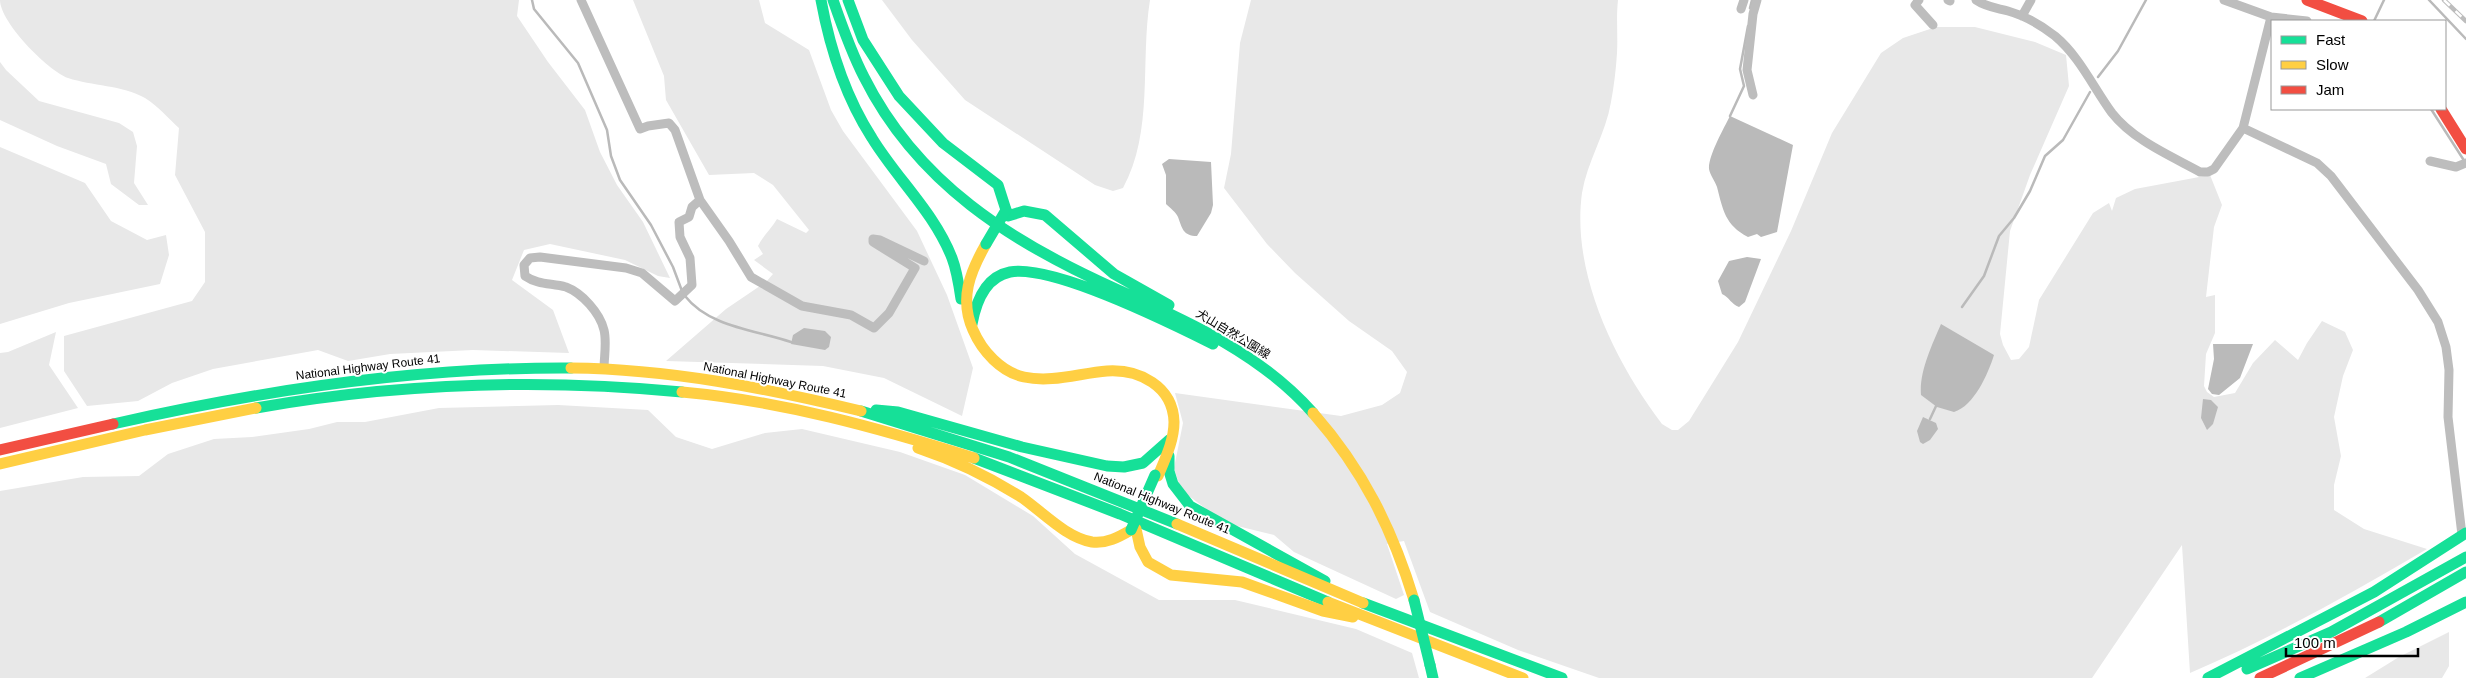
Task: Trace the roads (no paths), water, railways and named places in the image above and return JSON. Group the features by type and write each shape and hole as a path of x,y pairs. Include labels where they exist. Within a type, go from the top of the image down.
{"main road":[{"path":"821,0 836,62 855,108 872,139 893,170 941,234 950,253 971,329 988,356 1009,371 1025,377 1051,379 1109,371 1131,372 1147,377 1161,386 1171,403 1174,421 1169,470 1171,482 1180,496 1190,506 1363,603"},
{"name":"犬山自然公園線","path":"833,0 851,49 869,87 890,122 914,153 958,197 983,218 1064,265 1201,329 1250,357 1296,395 1331,434 1365,483 1395,542 1414,600 1433,678"},
{"path":"848,0 865,41 879,66 899,94 921,121 944,143 998,185 1003,195 1007,213 969,274 966,288 967,313"},
{"path":"2307,0 2343,12 2358,20"},
{"path":"2442,110 2466,149"},
{"path":"1007,213 1024,211 1045,215 1114,274 1198,319 1250,357"},
{"path":"971,329 977,299 989,282 1010,272 1025,270 1039,272 1114,300 1218,346 1250,357"},
{"name":"National Highway Route 41","path":"0,450 258,394 444,371 528,368 604,369 703,380 803,397 842,406 930,430 1012,458 1151,512 1363,603 1471,646 1562,678"},
{"name":"National Highway Route 41","path":"0,464 144,431 274,405 389,389 534,381 653,387 736,398 838,418 982,460 1074,494 1372,621 1523,678"},
{"path":"842,406 898,412 1042,452 1098,465 1134,466 1148,461 1172,437"},
{"path":"838,418 930,452 975,472 1022,498 1077,537 1091,542 1114,540 1134,530 1172,437"},
{"path":"1134,530 1148,562 1171,575 1242,582 1323,611 1372,621"},
{"path":"2222,678 2310,643 2409,590 2465,552 2465,533"},
{"path":"2208,678 2374,592 2465,533"},
{"path":"2260,678 2322,652 2418,602 2466,572"},
{"path":"2300,678 2406,632 2466,602"}],"street":[{"path":"581,0 640,129 669,123 675,130 700,200 729,241 751,277 802,306 851,315 874,328 889,313 914,268 873,242 873,239 880,240 924,261"},
{"path":"1753,95 1747,70 1753,14 1758,0"},
{"path":"1919,0 1915,5 1932,24"},
{"path":"1976,0 1993,9 2022,16 2041,26 2067,47 2085,70 2112,112 2126,128 2200,172 2208,172 2214,169 2243,128 2271,17"},
{"path":"2022,16 2031,0"},
{"path":"2224,0 2271,17 2298,20"},
{"path":"2243,128 2317,163 2331,176 2418,290 2438,322 2446,347 2448,417 2465,533"},
{"path":"2430,160 2456,167 2465,164"},
{"path":"604,369 604,330 598,317 582,296 573,290 532,281 525,276 524,266 530,258 540,257 626,268 642,273 675,302 692,285 690,258 680,237 679,222 689,217 692,206 700,200"}],"waterway":[{"path":"532,0 534,9 578,63 607,130 611,156 620,180 651,225 673,267 682,291"},
{"path":"1750,8 1752,0"},
{"path":"2098,77 2118,51 2146,0"},
{"path":"2374,20 2384,0"},
{"path":"2429,0 2466,39"},
{"path":"1730,116 1744,86 1740,69 1748,26"},
{"path":"1962,307 1984,276 1999,236 2014,218 2030,191 2045,156 2063,140 2090,92"},
{"path":"2432,110 2465,162"},
{"path":"685,296 707,315 720,321 791,342"},
{"path":"1930,419 1937,404"}],"railway":[{"path":"2444,0 2466,21"}]}
